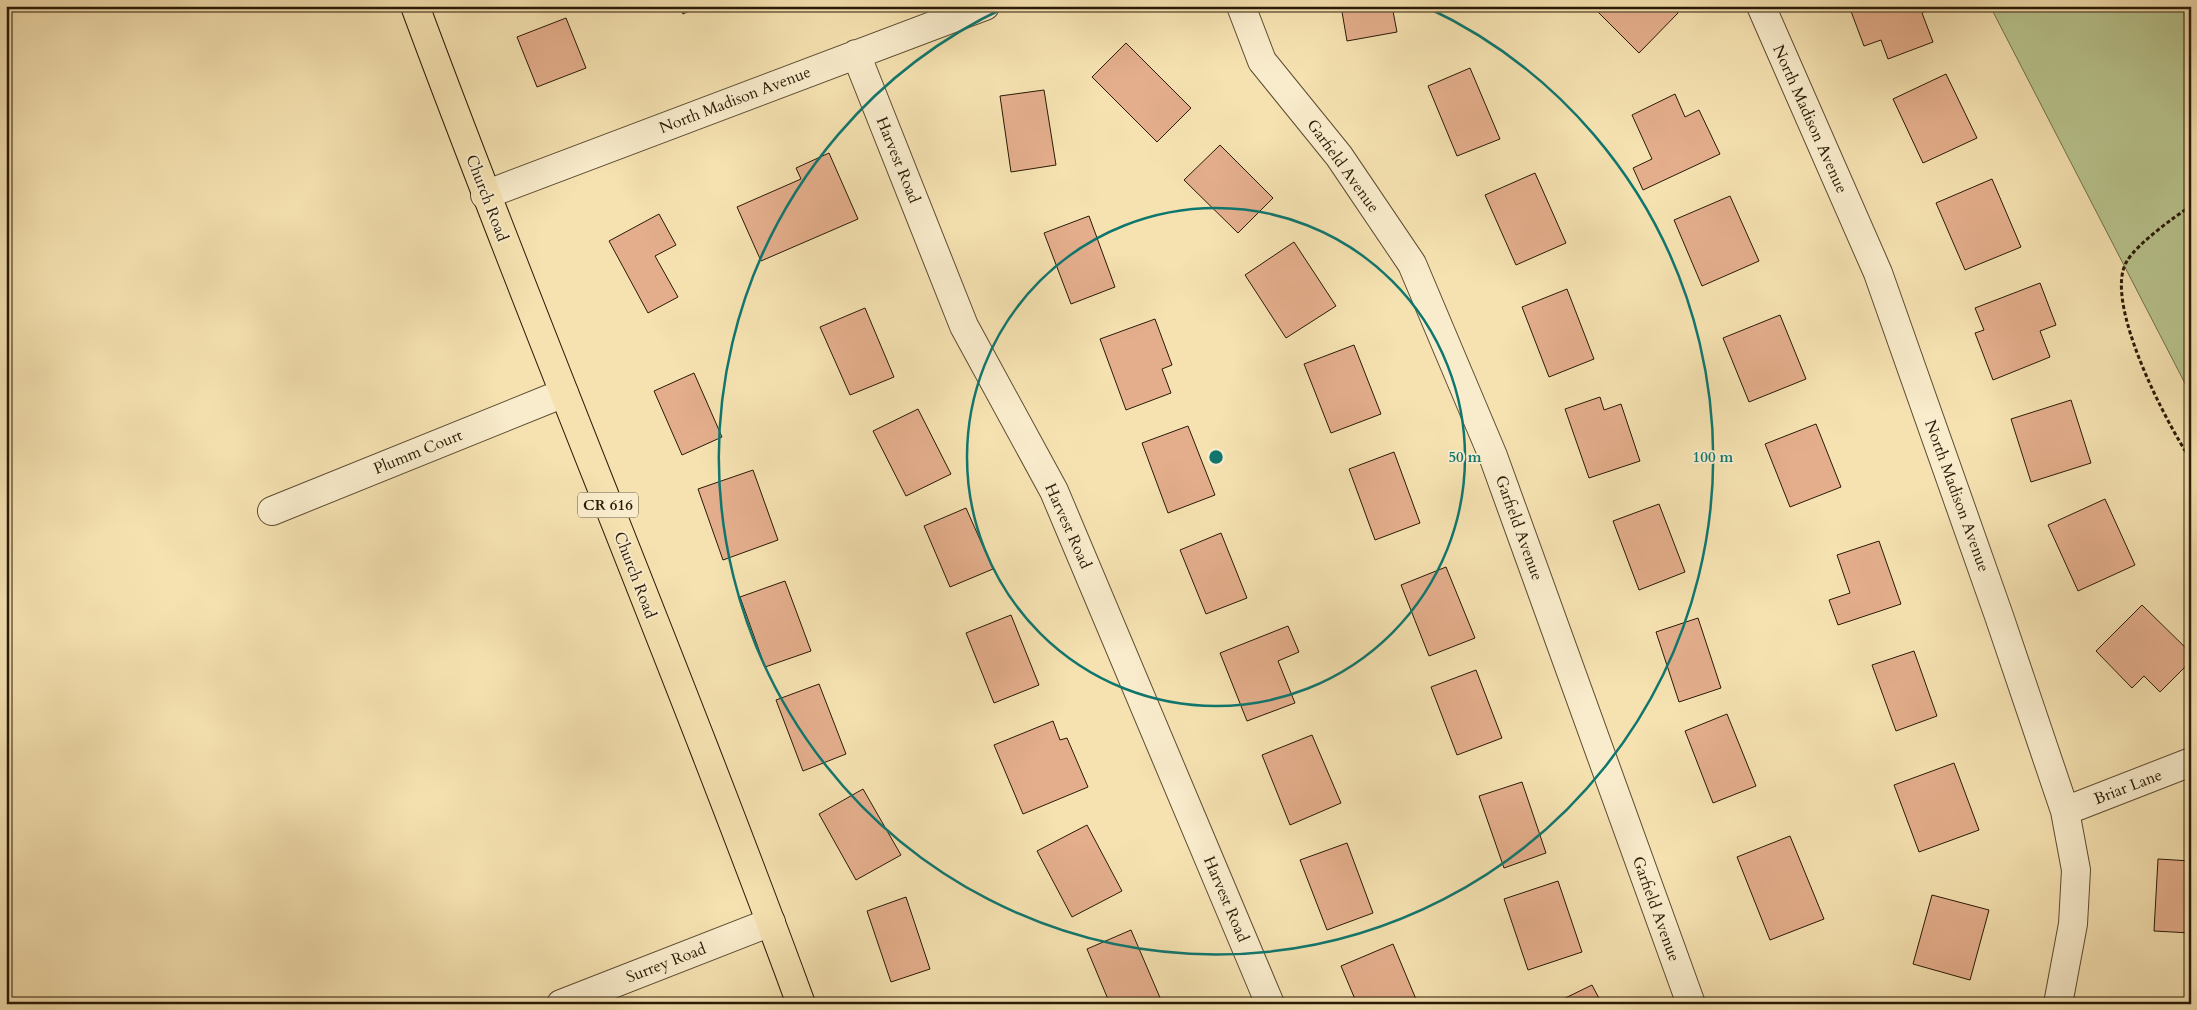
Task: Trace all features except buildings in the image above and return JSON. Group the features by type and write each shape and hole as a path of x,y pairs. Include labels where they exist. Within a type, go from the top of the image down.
{"main road":[{"name":"Church Road","path":"415,6 485,195 771,922 801,1004"}],"street":[{"name":"North Madison Avenue","path":"485,195 985,6"},
{"name":"Garfield Avenue","path":"1241,6 1262,61 1339,156 1412,264 1493,456 1691,1004"},
{"name":"North Madison Avenue","path":"1761,6 1878,273 2066,811 2076,870 2073,924 2058,1004"},
{"name":"Harvest Road","path":"856,54 964,326 1054,491 1270,1004"},
{"name":"Plumm Court","path":"272,511 564,393"},
{"name":"Briar Lane","path":"2066,811 2191,762"},
{"name":"Surrey Road","path":"561,1004 771,922"}],"path":[{"path":"2191,206 2145,242 2126,261 2121,283 2128,326 2142,367 2180,444 2191,460"}],"green space":[{"path":"1990,6 2191,6 2191,395"}]}
